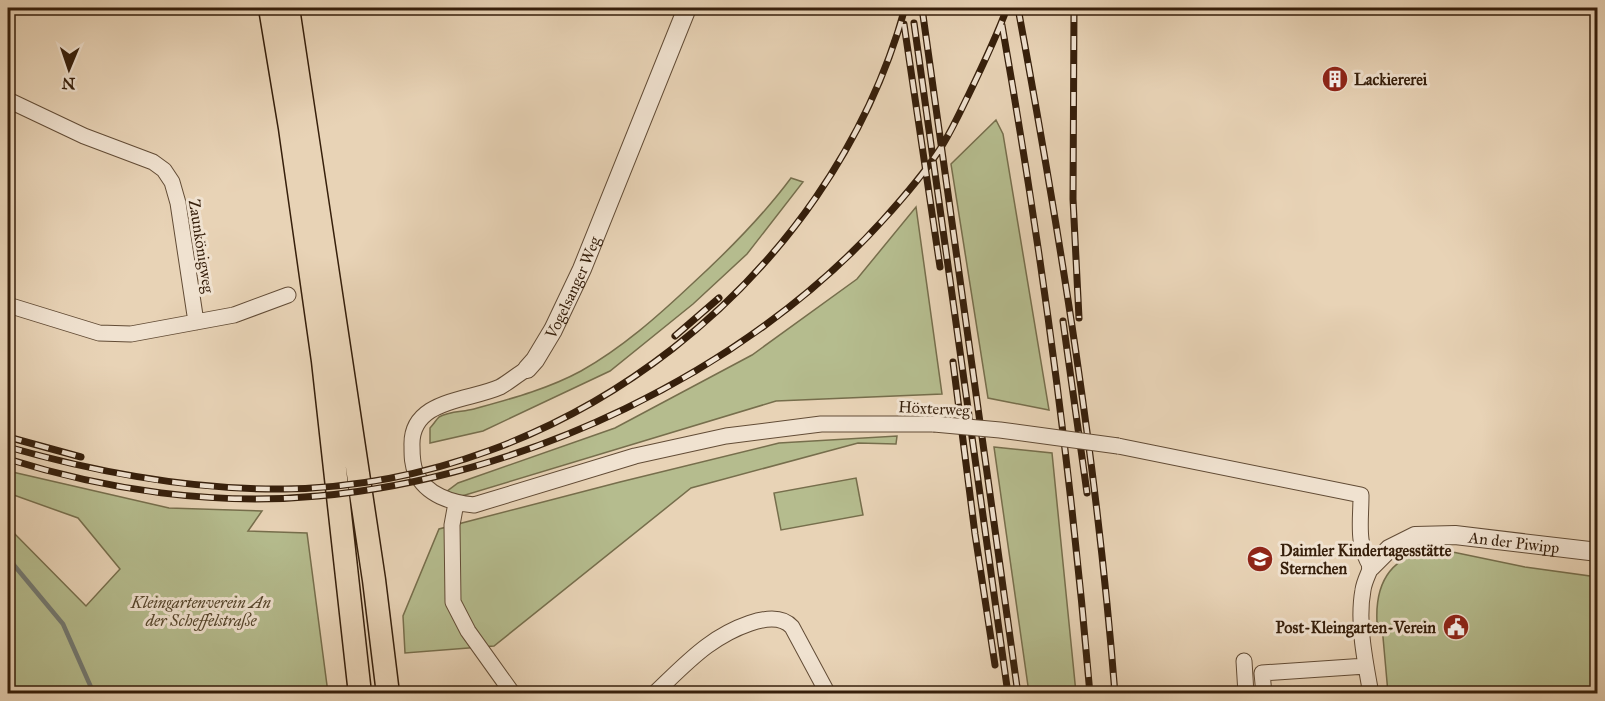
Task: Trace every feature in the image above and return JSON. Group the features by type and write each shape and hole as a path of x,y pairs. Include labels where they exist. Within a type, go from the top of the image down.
{"main road":[{"path":"270,8 290,128 323,361 360,693"},
{"path":"288,8 374,580 388,693"}],"street":[{"name":"Vogelsanger Weg","path":"438,495 424,486 413,466 412,440 419,420 431,410 442,405 500,387 527,369 535,360 553,330 582,269 687,8"},
{"name":"Zaunkönigweg","path":"8,100 84,136 153,162 164,170 172,182 178,203 196,322"},
{"path":"8,305 99,333 131,334 234,315 288,295"},
{"name":"Höxterweg","path":"438,495 456,503 474,506 635,456 726,436 821,424 934,424 1118,446 1360,495 1361,545 1363,554 1371,567"},
{"path":"456,503 452,525 453,602 468,631 513,693"},
{"name":"An der Piwipp","path":"1371,567 1389,549 1415,536 1455,536 1598,552"},
{"path":"1371,567 1362,596 1362,627 1371,693"},
{"path":"654,693 708,645 738,629 760,620 774,618 787,621 792,627 828,693"},
{"path":"1246,693 1245,667 1262,673 1366,666"},
{"path":"1262,673 1264,693"}],"green space":[{"path":"996,120 1003,134 1049,410 988,398 951,164"},
{"path":"791,178 803,182 747,254 693,304 610,371 483,431 430,443 430,428 439,417 529,393 555,383 581,371 625,342 705,272 756,220"},
{"path":"916,207 942,394 776,401 462,496 446,492 458,483 615,428 752,355 857,279"},
{"path":"897,436 896,444 858,443 691,488 494,646 405,653 403,616 439,529 779,443"},
{"path":"994,447 1052,453 1076,693 1029,693"},
{"name":"Kleingartenverein An der Scheffelstraße","path":"8,471 169,508 262,511 248,531 307,533 328,693 8,693 8,527 86,606 120,569 78,518 8,493"},
{"path":"856,478 863,515 781,530 774,493"},
{"path":"1430,550 1443,550 1525,567 1597,577 1597,693 1388,693 1382,626 1377,622 1377,608 1382,584 1395,566 1405,559"}],"waterway":[{"path":"8,558 63,624 94,694"}],"railway":[{"path":"8,447 76,465 145,478 214,487 285,489 390,478 490,450 585,407 673,349 750,278 816,197 868,106 905,8"},
{"path":"922,8 1018,694"},
{"path":"8,459 83,479 161,493 240,499 318,496 395,485 473,467 550,441 625,409 697,370 765,325 827,275 883,220 920,177 944,143 984,63 1007,8"},
{"path":"1018,8 1075,350 1098,521 1115,694"},
{"path":"1074,8 1073,199 1079,318"},
{"path":"914,23 1008,694"},
{"path":"904,24 940,267"},
{"path":"1002,25 1030,191 1054,358 1074,526 1090,694"},
{"path":"675,336 719,298"},
{"path":"1063,321 1087,493"},
{"path":"953,362 975,534 995,665"},
{"path":"8,437 81,457"}],"place":[{"name":"Lackiererei","path":"1335,79"},
{"name":"Daimler Kindertagesstätte Sternchen","path":"1260,559"},
{"name":"Post-Kleingarten-Verein","path":"1456,627"}]}
